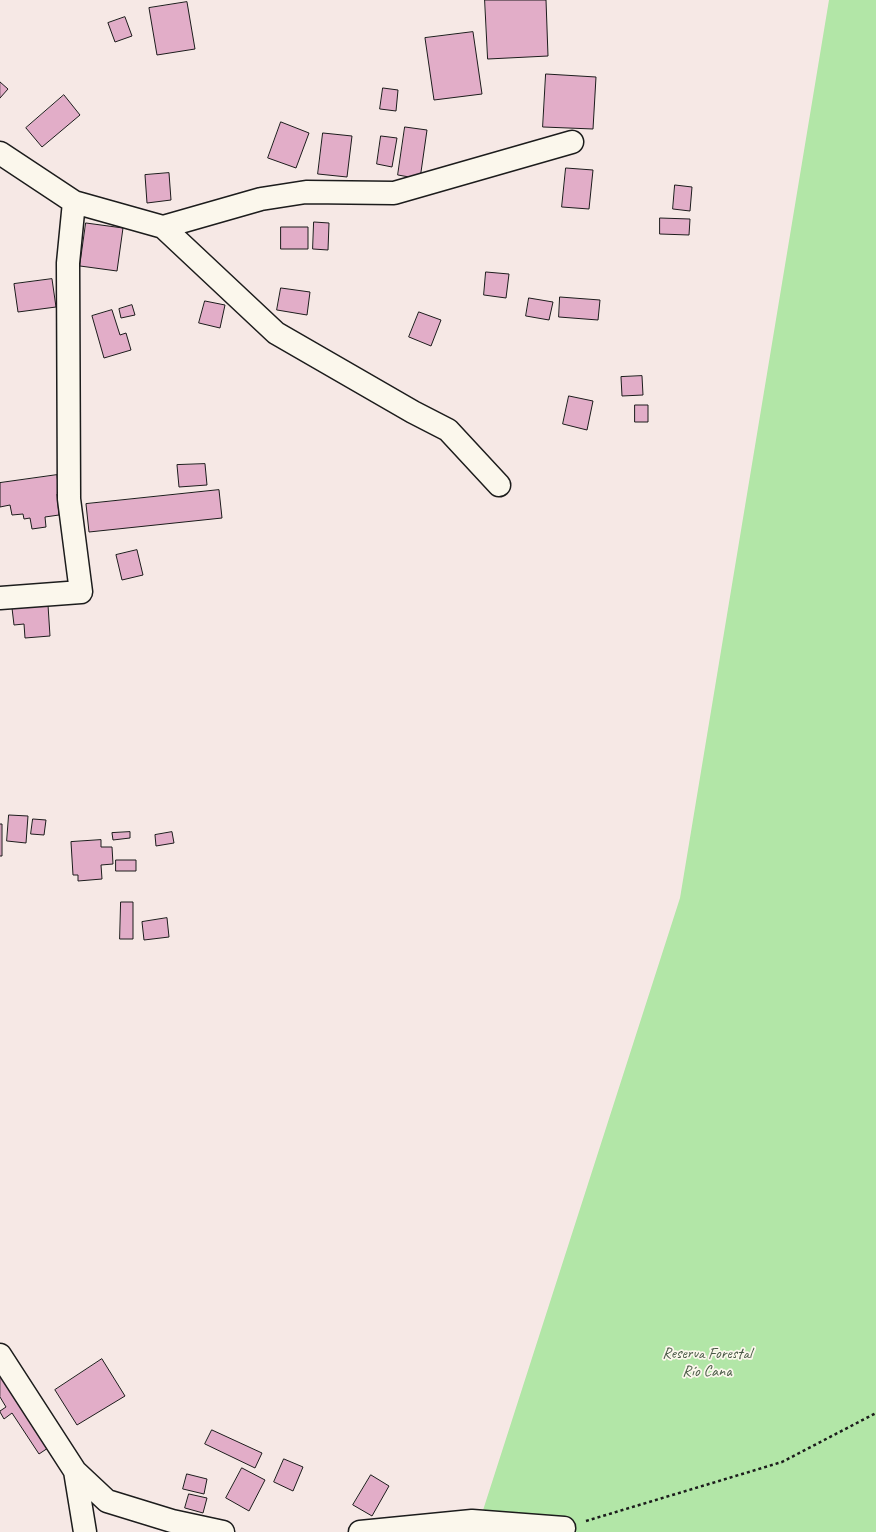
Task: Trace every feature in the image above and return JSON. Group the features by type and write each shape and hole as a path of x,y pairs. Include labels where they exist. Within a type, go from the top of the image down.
{"street":[{"path":"163,227 261,199 298,194 394,193 572,142"},
{"path":"0,153 74,202 163,227 276,333 413,412 448,430 499,485"},
{"path":"0,598 81,592 69,499 68,263 74,202"},
{"path":"0,1355 75,1471 107,1501 172,1521 223,1532"},
{"path":"75,1471 85,1532"},
{"path":"360,1532 472,1521 552,1529"}],"path":[{"path":"552,1529 782,1462 876,1413"}],"green space":[{"name":"Reserva Forestal Río Cana","path":"829,0 876,0 876,1532 476,1532 680,898"}],"building":[{"path":"485,0 546,0 548,56 488,59"},
{"path":"187,2 195,49 157,55 149,8"},
{"path":"125,17 132,36 115,42 108,23"},
{"path":"473,32 482,94 434,100 425,38"},
{"path":"546,74 596,77 593,129 543,127"},
{"path":"0,82 8,89 0,98"},
{"path":"383,88 398,90 396,111 380,109"},
{"path":"64,95 80,115 42,147 26,128"},
{"path":"281,122 309,133 296,168 268,158"},
{"path":"405,127 427,130 420,179 398,175"},
{"path":"323,133 352,136 347,177 318,174"},
{"path":"381,136 397,138 392,167 377,164"},
{"path":"566,168 593,170 589,209 562,207"},
{"path":"169,173 171,200 147,203 145,175"},
{"path":"675,185 692,187 690,211 673,209"},
{"path":"660,218 690,219 689,235 660,234"},
{"path":"314,222 329,223 328,250 313,249"},
{"path":"86,223 123,228 117,271 80,266"},
{"path":"281,227 308,227 308,249 281,249"},
{"path":"486,272 509,274 506,298 484,295"},
{"path":"52,279 56,307 18,312 14,284"},
{"path":"281,288 310,292 307,315 277,310"},
{"path":"560,297 600,300 598,320 559,317"},
{"path":"529,298 553,302 549,320 526,316"},
{"path":"205,301 225,305 220,328 199,323"},
{"path":"132,305 135,315 121,318 119,309"},
{"path":"112,310 120,335 126,333 131,350 104,358 92,316"},
{"path":"419,312 441,320 431,346 409,337"},
{"path":"642,376 643,395 622,396 621,377"},
{"path":"569,396 593,401 587,430 563,424"},
{"path":"635,405 648,405 648,422 635,422"},
{"path":"205,464 207,485 179,487 177,465"},
{"path":"57,475 59,515 45,517 46,527 32,529 30,518 24,519 23,514 12,515 10,505 0,507 0,483"},
{"path":"219,490 222,518 89,532 86,504"},
{"path":"137,550 143,575 122,580 116,555"},
{"path":"48,605 50,636 25,638 24,624 14,625 12,608"},
{"path":"9,815 28,816 26,843 7,841"},
{"path":"33,819 46,820 44,835 31,834"},
{"path":"0,824 2,824 2,856 0,856"},
{"path":"130,832 130,838 113,840 112,833"},
{"path":"172,832 174,843 156,846 155,835"},
{"path":"101,840 101,847 112,847 113,864 101,865 102,879 78,881 78,875 73,875 71,842"},
{"path":"116,860 136,860 136,871 116,871"},
{"path":"121,902 133,902 133,939 120,939"},
{"path":"167,918 169,937 144,940 142,922"},
{"path":"102,1359 125,1396 77,1425 55,1390"},
{"path":"0,1368 51,1446 39,1454 12,1413 4,1419 0,1412 6,1407 0,1397"},
{"path":"212,1430 262,1453 255,1468 205,1444"},
{"path":"284,1459 303,1467 293,1491 274,1482"},
{"path":"242,1468 265,1480 249,1511 226,1498"},
{"path":"187,1474 207,1479 204,1494 183,1489"},
{"path":"371,1475 389,1486 372,1516 353,1505"},
{"path":"189,1494 207,1498 203,1513 185,1508"}]}
